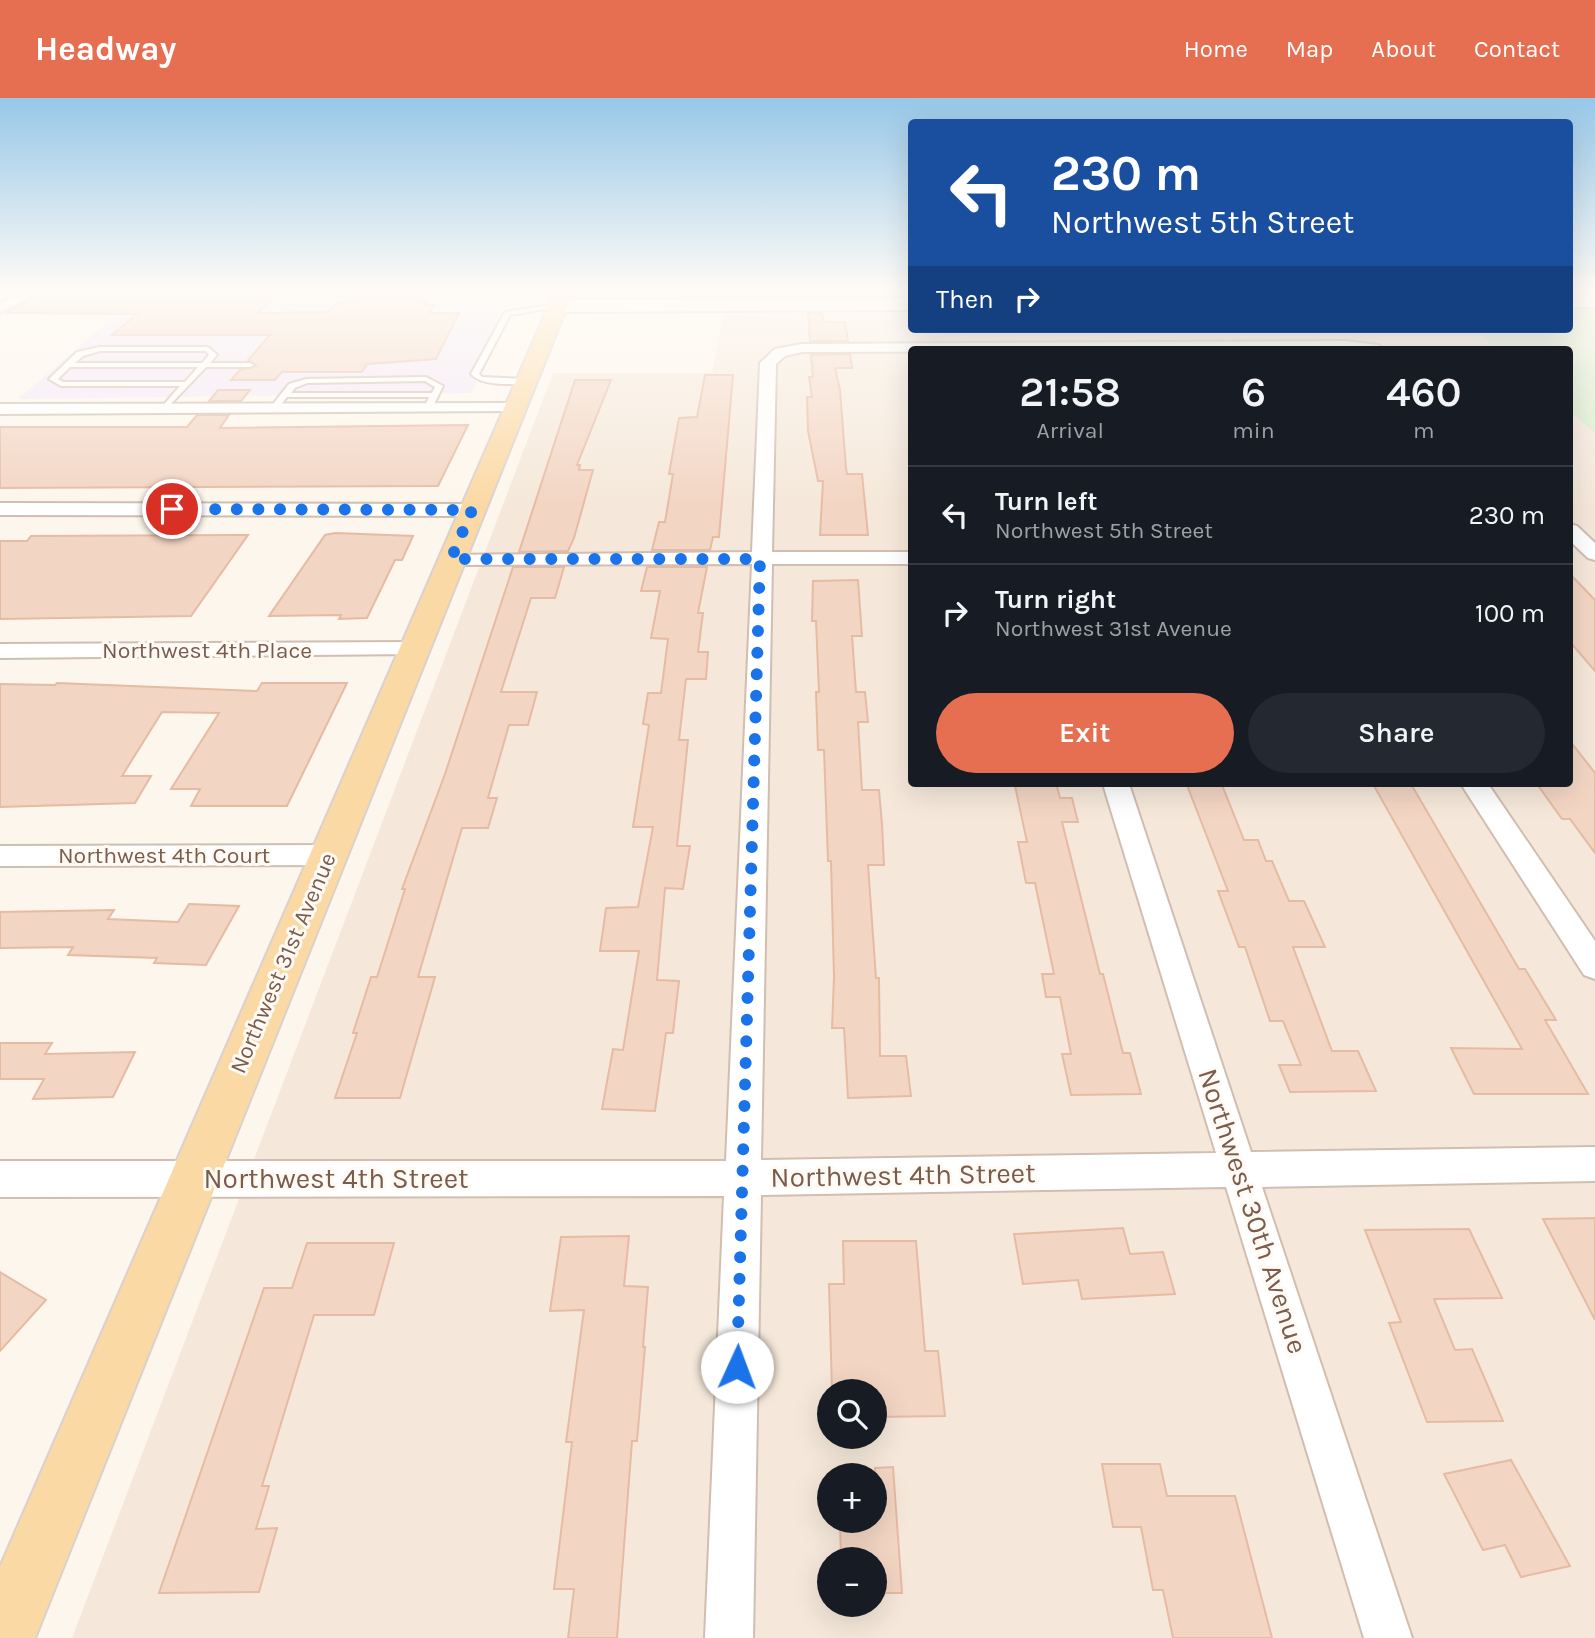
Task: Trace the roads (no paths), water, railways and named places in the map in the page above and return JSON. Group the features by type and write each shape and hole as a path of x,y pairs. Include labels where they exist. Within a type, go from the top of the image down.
{"main road":[{"name":"Northwest 31st Avenue","path":"2,1638 534,361"}],"street":[{"path":"729,1638 760,559 768,363 770,361"},
{"path":"0,409 164,409 279,402 431,401 520,395"},
{"path":"0,509 472,510"},
{"path":"1573,533 1594,553"},
{"path":"1573,552 1594,553"},
{"path":"451,559 908,558"},
{"name":"Northwest 4th Place","path":"0,651 414,649"},
{"name":"Northwest 30th Avenue","path":"1117,787 1388,1638"},
{"path":"1476,787 1595,966"},
{"name":"Northwest 4th Court","path":"0,856 328,855"},
{"name":"Northwest 4th Street","path":"0,1180 743,1178 1595,1164"}],"lane":[{"path":"73,361 53,379 61,384 187,384"},
{"path":"164,409 208,361"},
{"path":"482,361 475,374 480,379 520,395"},
{"path":"68,365 250,365"},
{"path":"279,402 292,386 321,379 426,379 439,386 431,401"}]}
